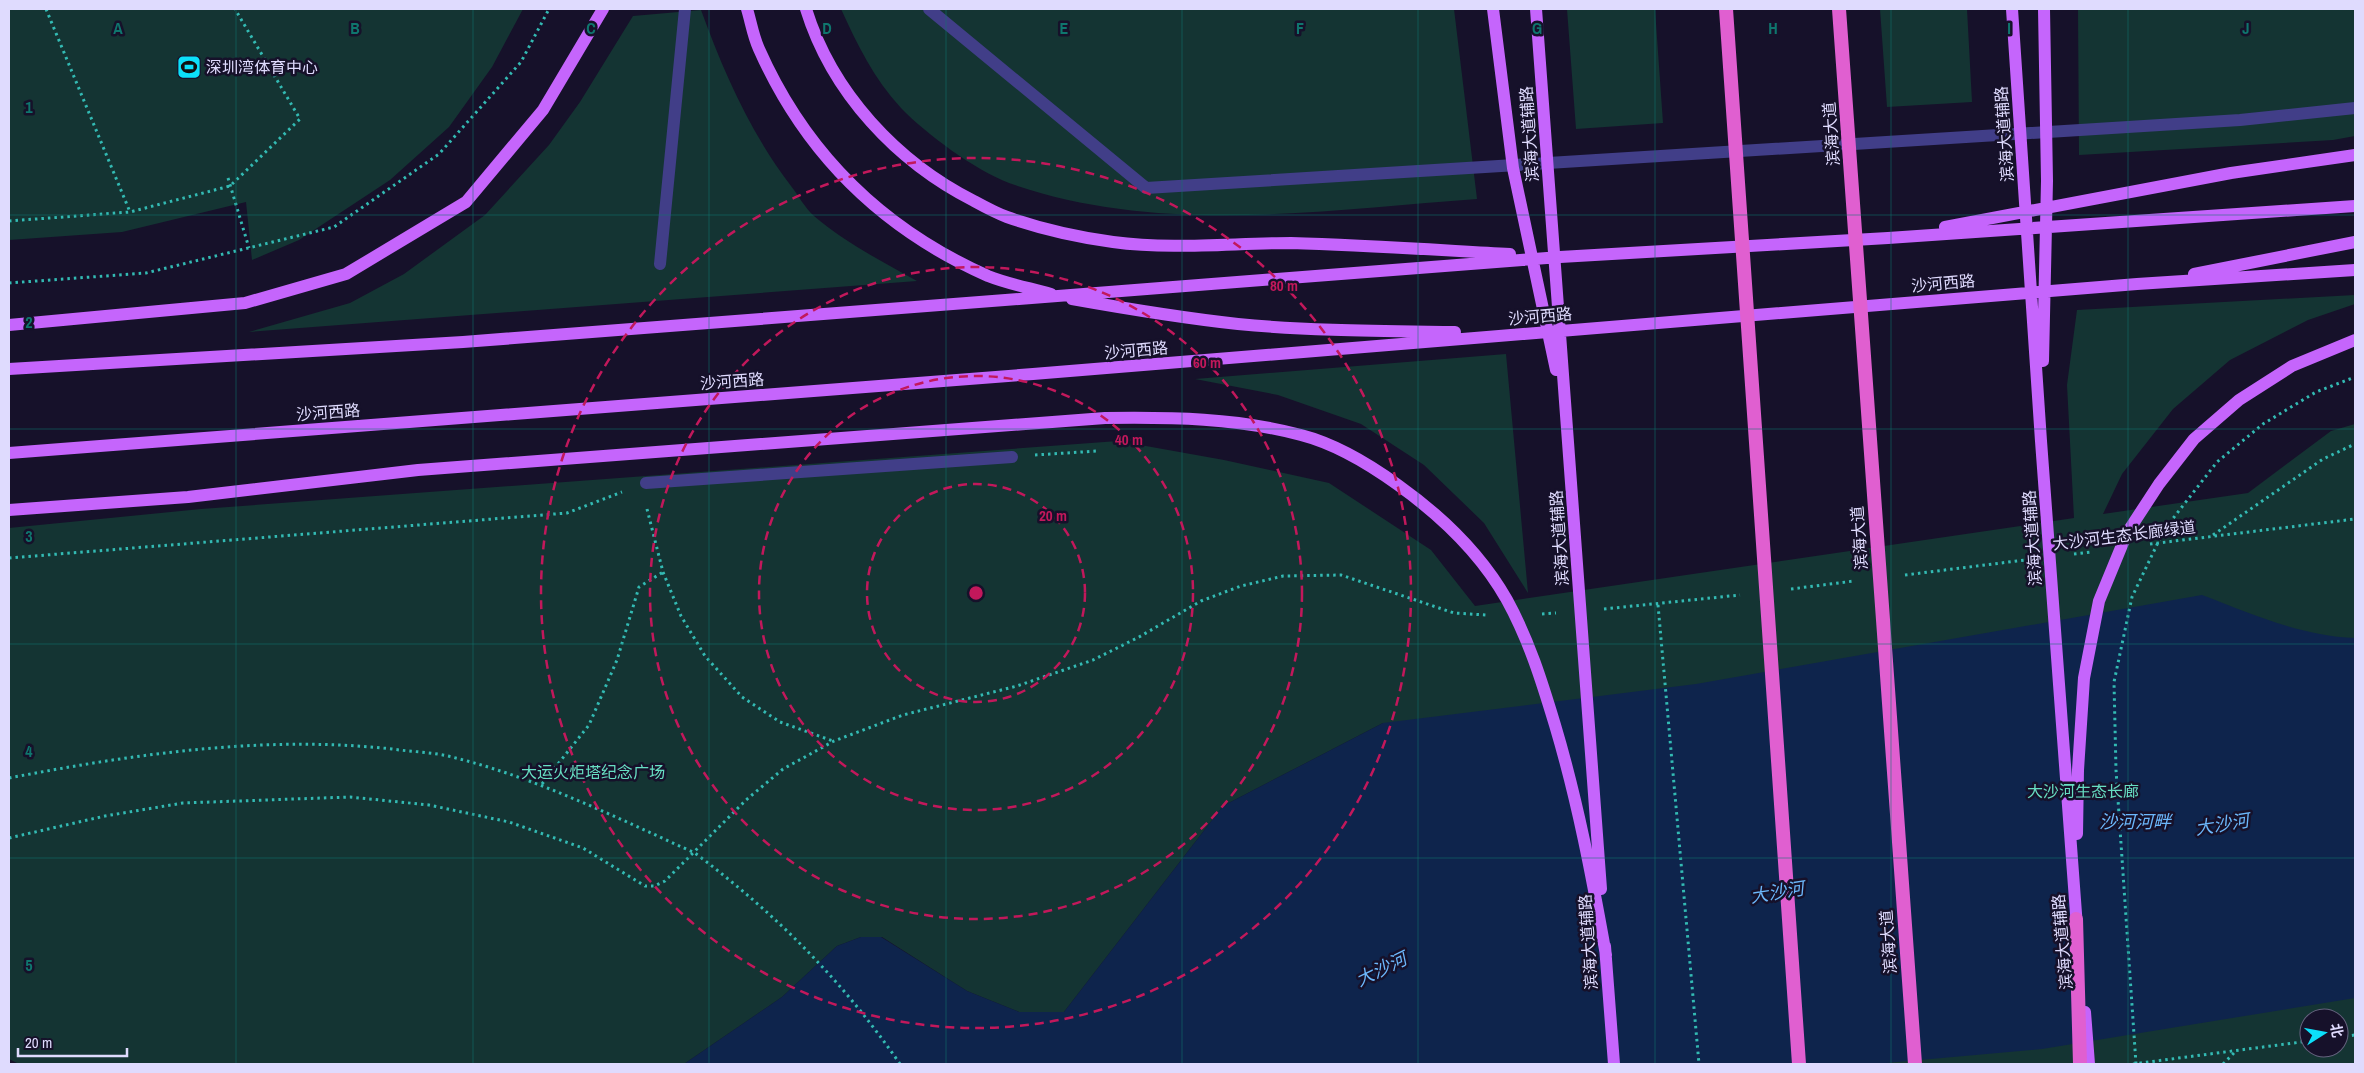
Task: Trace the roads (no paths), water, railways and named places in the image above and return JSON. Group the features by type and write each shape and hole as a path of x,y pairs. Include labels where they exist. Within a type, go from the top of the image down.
{"highway":[{"path":"1726,9 1799,1064"},
{"name":"滨海大道","path":"1839,9 1914,1064"},
{"path":"2076,919 2080,1064"}],"main road":[{"path":"9,325 245,303 346,274 466,202 543,110 603,9"},
{"path":"747,9 758,48 793,114 839,174 895,224 936,251 990,277 1070,299 1162,315 1240,324 1344,331 1530,334"},
{"path":"806,9 811,25 836,75 858,107 899,152 943,186 1005,217 1057,232 1115,243 1163,245 1328,244 1560,257"},
{"path":"1493,9 1514,168 1558,378 1568,444"},
{"name":"滨海大道辅路","path":"1536,9 1614,1064"},
{"name":"滨海大道辅路","path":"2012,9 2041,441 2076,919 2089,1064"},
{"path":"2041,441 2047,181 2044,9"},
{"path":"1888,238 2231,173 2355,156"},
{"path":"9,369 463,342 1560,257 1888,238 2355,206"},
{"path":"2137,284 2355,242"},
{"name":"沙河西路","path":"13,454 2137,284 2355,270"},
{"path":"2076,919 2078,770 2084,678 2099,601 2127,533 2159,484 2194,439 2239,400 2292,366 2355,340"},
{"path":"9,510 188,497 418,470 1105,418 1205,419 1303,435 1343,451 1378,471 1416,498 1444,522 1480,562 1506,599 1528,641 1545,690 1582,824 1606,955"}],"lane":[{"path":"660,264 685,9"},
{"path":"929,9 1146,188 2240,120 2355,108"},
{"path":"646,483 1012,456"}],"water":[{"name":"沙河河畔","path":"2202,595 2296,629 2355,638 2355,998 2042,1049 1875,1064 684,1064 782,997 837,946 861,937 881,937 967,991 1019,1012 1064,1012 1223,806 1383,723 1696,684"}],"place":[{"name":"深圳湾体育中心","path":"189,67"}],"park label":[{"name":"大运火炬塔纪念广场","path":"593,772"},
{"name":"大沙河生态长廊","path":"2083,791"}],"water label":[{"name":"大沙河","path":"2222,824"},
{"name":"大沙河","path":"1777,892"},
{"name":"大沙河","path":"1381,969"}]}
